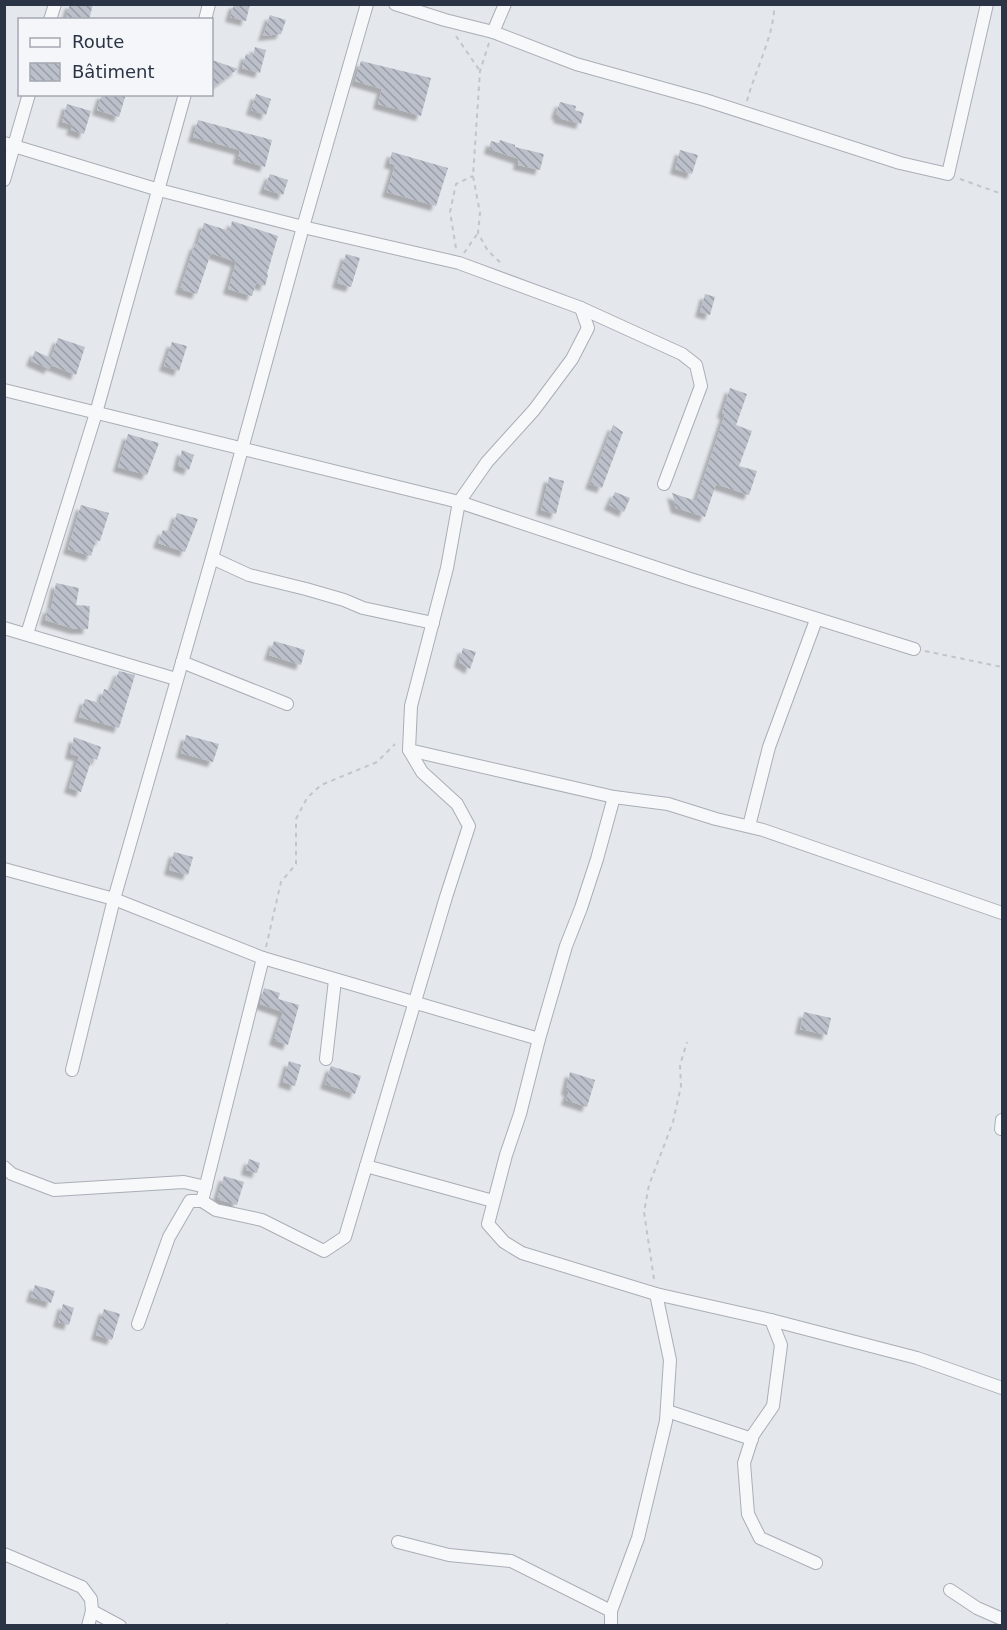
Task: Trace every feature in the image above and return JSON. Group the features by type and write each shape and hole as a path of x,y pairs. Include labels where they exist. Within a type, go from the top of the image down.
{"street":[{"path":"72,1070 114,899 166,722 176,679 243,449 367,4"},
{"path":"395,4 493,32 576,64 744,112 900,163 948,174 987,4"},
{"path":"493,32 505,4"},
{"path":"4,180 9,144 28,96"},
{"path":"27,634 96,413 184,96"},
{"path":"9,144 159,190 303,227 459,263 581,308 682,354 696,365 701,386 664,483"},
{"path":"138,1324 169,1237 190,1201 202,1201 216,1210 262,1220 324,1251 345,1237 469,826 458,804 422,772 410,750 411,706 447,568 459,502 487,462 534,410 572,359 588,328 581,308"},
{"path":"4,390 459,502 816,620 914,649"},
{"path":"212,558 249,575 315,591 363,608 433,622"},
{"path":"749,826 769,747 816,620"},
{"path":"4,627 176,679"},
{"path":"182,662 287,704"},
{"path":"410,750 614,797 668,804 716,819 749,826 1002,913"},
{"path":"614,797 597,859 566,946 488,1224 504,1242 522,1253 656,1294 771,1320 917,1358 1002,1388"},
{"path":"4,869 114,899 263,958 539,1039"},
{"path":"202,1201 263,958"},
{"path":"326,1059 334,980"},
{"path":"366,1166 493,1201"},
{"path":"4,1167 12,1174 54,1190 184,1182 206,1187"},
{"path":"611,1626 611,1611 638,1538 666,1421 670,1360 656,1294"},
{"path":"771,1320 781,1345 773,1406 752,1439 744,1463 748,1514 760,1538 816,1563"},
{"path":"667,1411 752,1439"},
{"path":"398,1542 449,1555 511,1561 611,1611"},
{"path":"4,1554 82,1587 91,1599 92,1611 88,1626"},
{"path":"950,1590 977,1608 1002,1619"},
{"path":"92,1611 120,1626"}],"path":[{"path":"744,112 769,31 774,4"},
{"path":"445,20 480,71"},
{"path":"473,176 456,184 450,212 456,253 464,253 478,233 480,213 473,176 480,71 493,32"},
{"path":"948,174 1002,195"},
{"path":"478,233 488,251 502,262 511,283"},
{"path":"914,649 1002,666"},
{"path":"263,958 281,882 296,864 296,819 307,798 321,785 377,762 410,729"},
{"path":"656,1294 644,1212 649,1185 673,1122 681,1086 680,1065 687,1042"},
{"path":"224,1626 227,1624 235,1626"}],"building":[{"path":"70,4 93,4 90,18 66,18"},
{"path":"234,4 250,4 246,21 230,17"},
{"path":"270,15 286,20 281,34 263,36"},
{"path":"255,47 266,50 260,73 242,68 246,54 253,56"},
{"path":"213,60 238,69 213,87"},
{"path":"361,61 431,78 421,116 378,104 382,89 355,81"},
{"path":"256,94 271,99 266,115 251,110"},
{"path":"101,96 125,96 119,117 97,110"},
{"path":"560,102 576,106 575,110 584,113 581,124 558,118 559,115 556,114"},
{"path":"67,104 91,111 84,134 71,130 73,125 62,122"},
{"path":"198,120 272,140 265,167 238,159 240,150 193,137"},
{"path":"500,140 515,145 515,147 544,154 540,170 518,165 519,159 489,149 491,141 499,143"},
{"path":"680,150 698,155 692,174 675,169"},
{"path":"392,152 448,168 436,206 387,192 395,165 389,163"},
{"path":"270,174 288,180 283,195 264,189"},
{"path":"232,221 278,236 265,286 256,283 252,296 228,289 236,262 211,253 197,294 180,289 204,223 230,231"},
{"path":"346,254 360,258 351,287 337,283"},
{"path":"705,294 715,297 710,315 700,312"},
{"path":"58,338 85,347 76,375 51,365 49,369 31,361 35,351 51,358"},
{"path":"172,342 187,346 179,371 164,366"},
{"path":"730,388 747,394 736,425 752,431 739,466 757,471 749,495 716,484 705,517 676,508 672,493 696,501 725,414 722,413"},
{"path":"613,425 623,432 602,488 590,484"},
{"path":"128,434 159,443 147,475 118,467"},
{"path":"182,450 194,455 189,470 178,466"},
{"path":"549,477 564,481 556,514 541,510"},
{"path":"615,492 630,498 624,512 609,505"},
{"path":"81,505 109,513 100,541 96,540 91,556 68,549"},
{"path":"177,513 198,519 185,552 158,543 163,530 171,532"},
{"path":"56,583 79,588 76,605 90,606 88,629 75,629 45,620 48,608 51,609"},
{"path":"274,641 305,650 301,665 269,655"},
{"path":"463,648 476,652 470,669 459,662"},
{"path":"119,671 135,675 119,728 79,717 85,699 100,703 104,689 111,691"},
{"path":"186,735 219,744 213,762 181,753"},
{"path":"74,737 101,747 97,760 92,758 81,792 69,788 79,756 70,754"},
{"path":"174,852 193,857 188,875 169,870"},
{"path":"264,988 280,993 278,999 299,1005 288,1045 274,1040 283,1012 260,1004"},
{"path":"804,1012 831,1018 827,1035 800,1029"},
{"path":"289,1061 301,1065 295,1086 283,1082"},
{"path":"331,1066 361,1076 355,1094 325,1084"},
{"path":"570,1072 595,1080 587,1107 566,1100"},
{"path":"249,1159 260,1163 257,1173 246,1170"},
{"path":"224,1176 244,1182 237,1205 217,1199"},
{"path":"35,1285 55,1291 51,1303 31,1297"},
{"path":"63,1304 74,1308 69,1325 58,1322"},
{"path":"104,1309 120,1314 112,1340 96,1335"}]}
